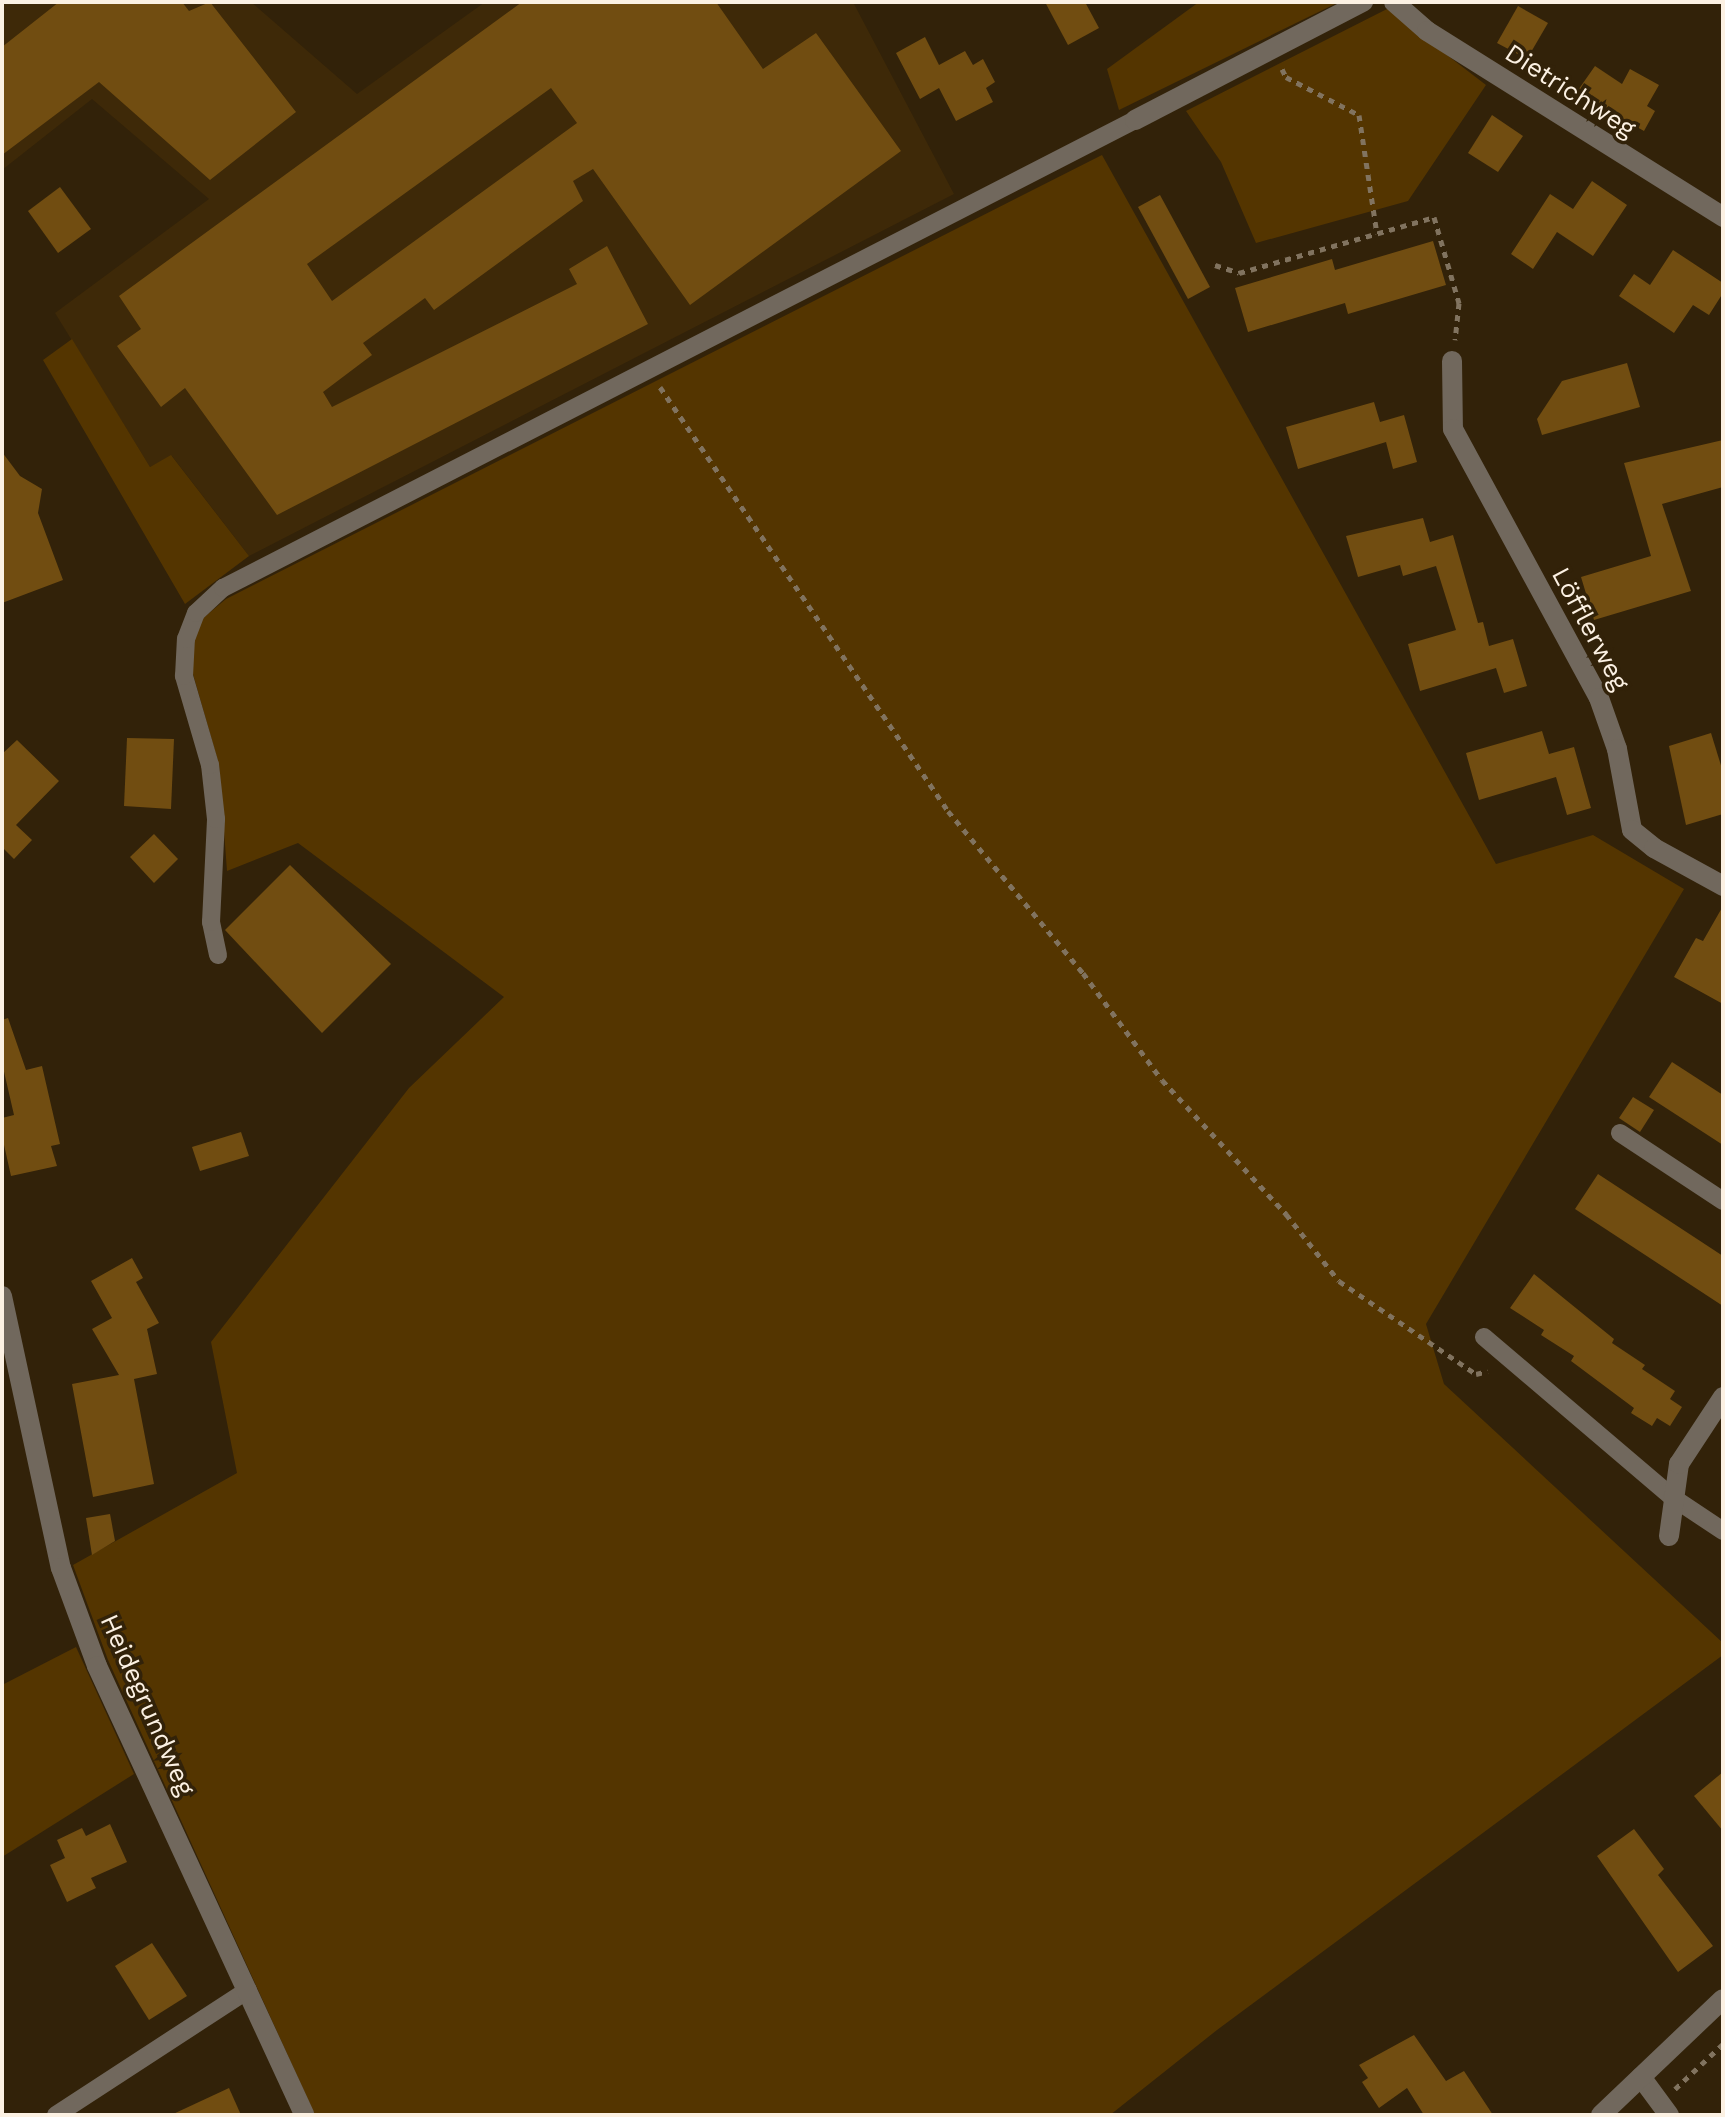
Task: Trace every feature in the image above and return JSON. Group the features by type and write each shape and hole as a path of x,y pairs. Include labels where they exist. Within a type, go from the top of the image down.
{"street":[{"path":"1135,120 1363,2"},
{"name":"Dietrichweg","path":"1394,2 1427,31 1723,217"},
{"name":"Löfflerweg","path":"1452,361 1453,429 1599,698 1617,749 1632,830 1654,848 1723,886"},
{"name":"Heidegrundweg","path":"2,1296 61,1568 97,1666 304,2115"},
{"path":"1669,1536 1679,1464 1723,1397"},
{"path":"1601,2115 1723,1999"},
{"path":"1641,2077 1664,2109"}],"lane":[{"path":"218,955 211,922 216,819 210,765 184,676 186,639 196,613 223,588 1135,120"},
{"path":"1620,1133 1723,1201"},
{"path":"1484,1337 1672,1497 1723,1531"},
{"path":"56,2115 248,1990"}],"path":[{"path":"1271,51 1286,77 1359,115 1377,234"},
{"path":"1215,265 1239,273 1434,217 1459,303 1452,361"},
{"path":"648,370 948,811 1083,973 1162,1080 1286,1214 1339,1281 1476,1374 1515,1363"},
{"path":"1664,2109 1723,2044"}],"shaded area":[{"path":"2,2 251,2 357,94 485,2 853,2 954,194 249,556 172,456 150,467 55,313 209,199 92,99 2,170"},
{"path":"1199,2 1339,2 1119,110 1107,69"},
{"path":"1387,9 1486,85 1408,201 1256,243 1221,162 1186,111"},
{"path":"1102,155 1496,864 1593,835 1684,889 1426,1324 1444,1384 1723,1643 1723,1655 1217,2030 1110,2115 315,2115 108,1660 73,1565 237,1473 211,1342 409,1088 504,997 298,843 227,871 219,765 193,674 193,642 202,619 226,599"},
{"path":"72,339 150,467 171,455 249,556 185,604 43,360"},
{"path":"76,1647 134,1774 2,1857 2,1685"}],"building":[{"path":"59,2 182,2 189,11 210,2 296,112 210,180 99,82 2,155 2,47"},
{"path":"522,2 716,2 763,69 816,33 901,151 690,305 593,169 573,181 583,201 434,310 425,298 363,343 372,355 323,392 332,407 577,284 569,269 607,246 648,324 277,515 185,388 161,407 117,346 141,329 119,296","holes":["551,88 577,123 332,301 307,264"]},
{"path":"1045,2 1085,2 1099,28 1068,45"},
{"path":"1518,6 1548,23 1527,59 1497,43"},
{"path":"925,37 939,65 965,51 973,65 983,59 995,82 986,88 993,102 956,121 939,88 920,99 896,53"},
{"path":"1595,66 1622,84 1630,69 1659,85 1647,106 1655,111 1644,131 1576,93"},
{"path":"1492,115 1523,136 1498,172 1468,153"},
{"path":"1592,181 1627,205 1593,256 1557,232 1533,269 1511,254 1550,194 1573,209"},
{"path":"60,187 91,229 58,253 28,211"},
{"path":"1160,195 1210,287 1188,299 1138,207"},
{"path":"1433,241 1446,285 1348,314 1345,303 1248,332 1235,288 1332,259 1335,270"},
{"path":"1673,250 1723,283 1723,293 1709,315 1693,305 1674,333 1619,296 1634,274 1650,285"},
{"path":"1627,363 1640,407 1542,435 1537,419 1562,381"},
{"path":"1374,402 1380,422 1404,415 1417,462 1393,469 1386,442 1298,469 1286,427"},
{"path":"1723,440 1723,487 1662,504 1691,591 1594,620 1581,577 1651,556 1624,463"},
{"path":"2,452 20,476 42,489 38,513 63,580 2,603"},
{"path":"1423,518 1430,542 1453,535 1478,623 1483,622 1489,646 1513,639 1527,686 1504,693 1496,668 1420,691 1408,644 1456,630 1436,566 1403,576 1400,565 1358,577 1346,536"},
{"path":"1542,731 1549,754 1574,747 1591,808 1567,815 1556,777 1479,800 1466,753"},
{"path":"1711,733 1723,772 1723,814 1686,825 1669,746"},
{"path":"127,738 174,739 171,809 124,806"},
{"path":"17,740 59,781 16,825 32,840 14,859 2,847 2,754"},
{"path":"154,834 178,859 154,883 130,857"},
{"path":"290,865 391,964 322,1033 225,930"},
{"path":"1723,906 1723,1004 1674,977 1696,938 1703,941"},
{"path":"8,1018 26,1070 42,1066 60,1144 51,1146 57,1166 11,1176 2,1136 2,1118 14,1115 2,1063 2,1020"},
{"path":"1672,1062 1723,1095 1723,1145 1649,1097"},
{"path":"1633,1097 1654,1110 1640,1132 1619,1118"},
{"path":"241,1132 249,1156 200,1171 192,1147"},
{"path":"1598,1174 1723,1256 1723,1306 1575,1209"},
{"path":"132,1258 143,1278 136,1282 159,1323 147,1329 157,1374 134,1379 154,1484 93,1497 72,1384 119,1375 92,1329 112,1318 91,1281"},
{"path":"1534,1274 1614,1339 1612,1343 1645,1365 1642,1369 1675,1391 1670,1399 1682,1407 1670,1426 1657,1418 1652,1426 1631,1413 1634,1408 1571,1361 1574,1356 1541,1335 1544,1330 1510,1308"},
{"path":"110,1514 115,1541 92,1555 86,1518"},
{"path":"1723,1772 1723,1831 1694,1796"},
{"path":"110,1824 127,1862 91,1878 96,1888 67,1902 50,1865 65,1858 57,1840 82,1828 86,1836"},
{"path":"1634,1829 1664,1869 1658,1875 1713,1946 1678,1972 1597,1856"},
{"path":"152,1943 187,1996 149,2020 115,1966"},
{"path":"1414,2035 1446,2081 1464,2071 1493,2115 1424,2115 1407,2088 1379,2108 1362,2082 1368,2078 1359,2065"},
{"path":"229,2088 241,2115 171,2115"}]}
